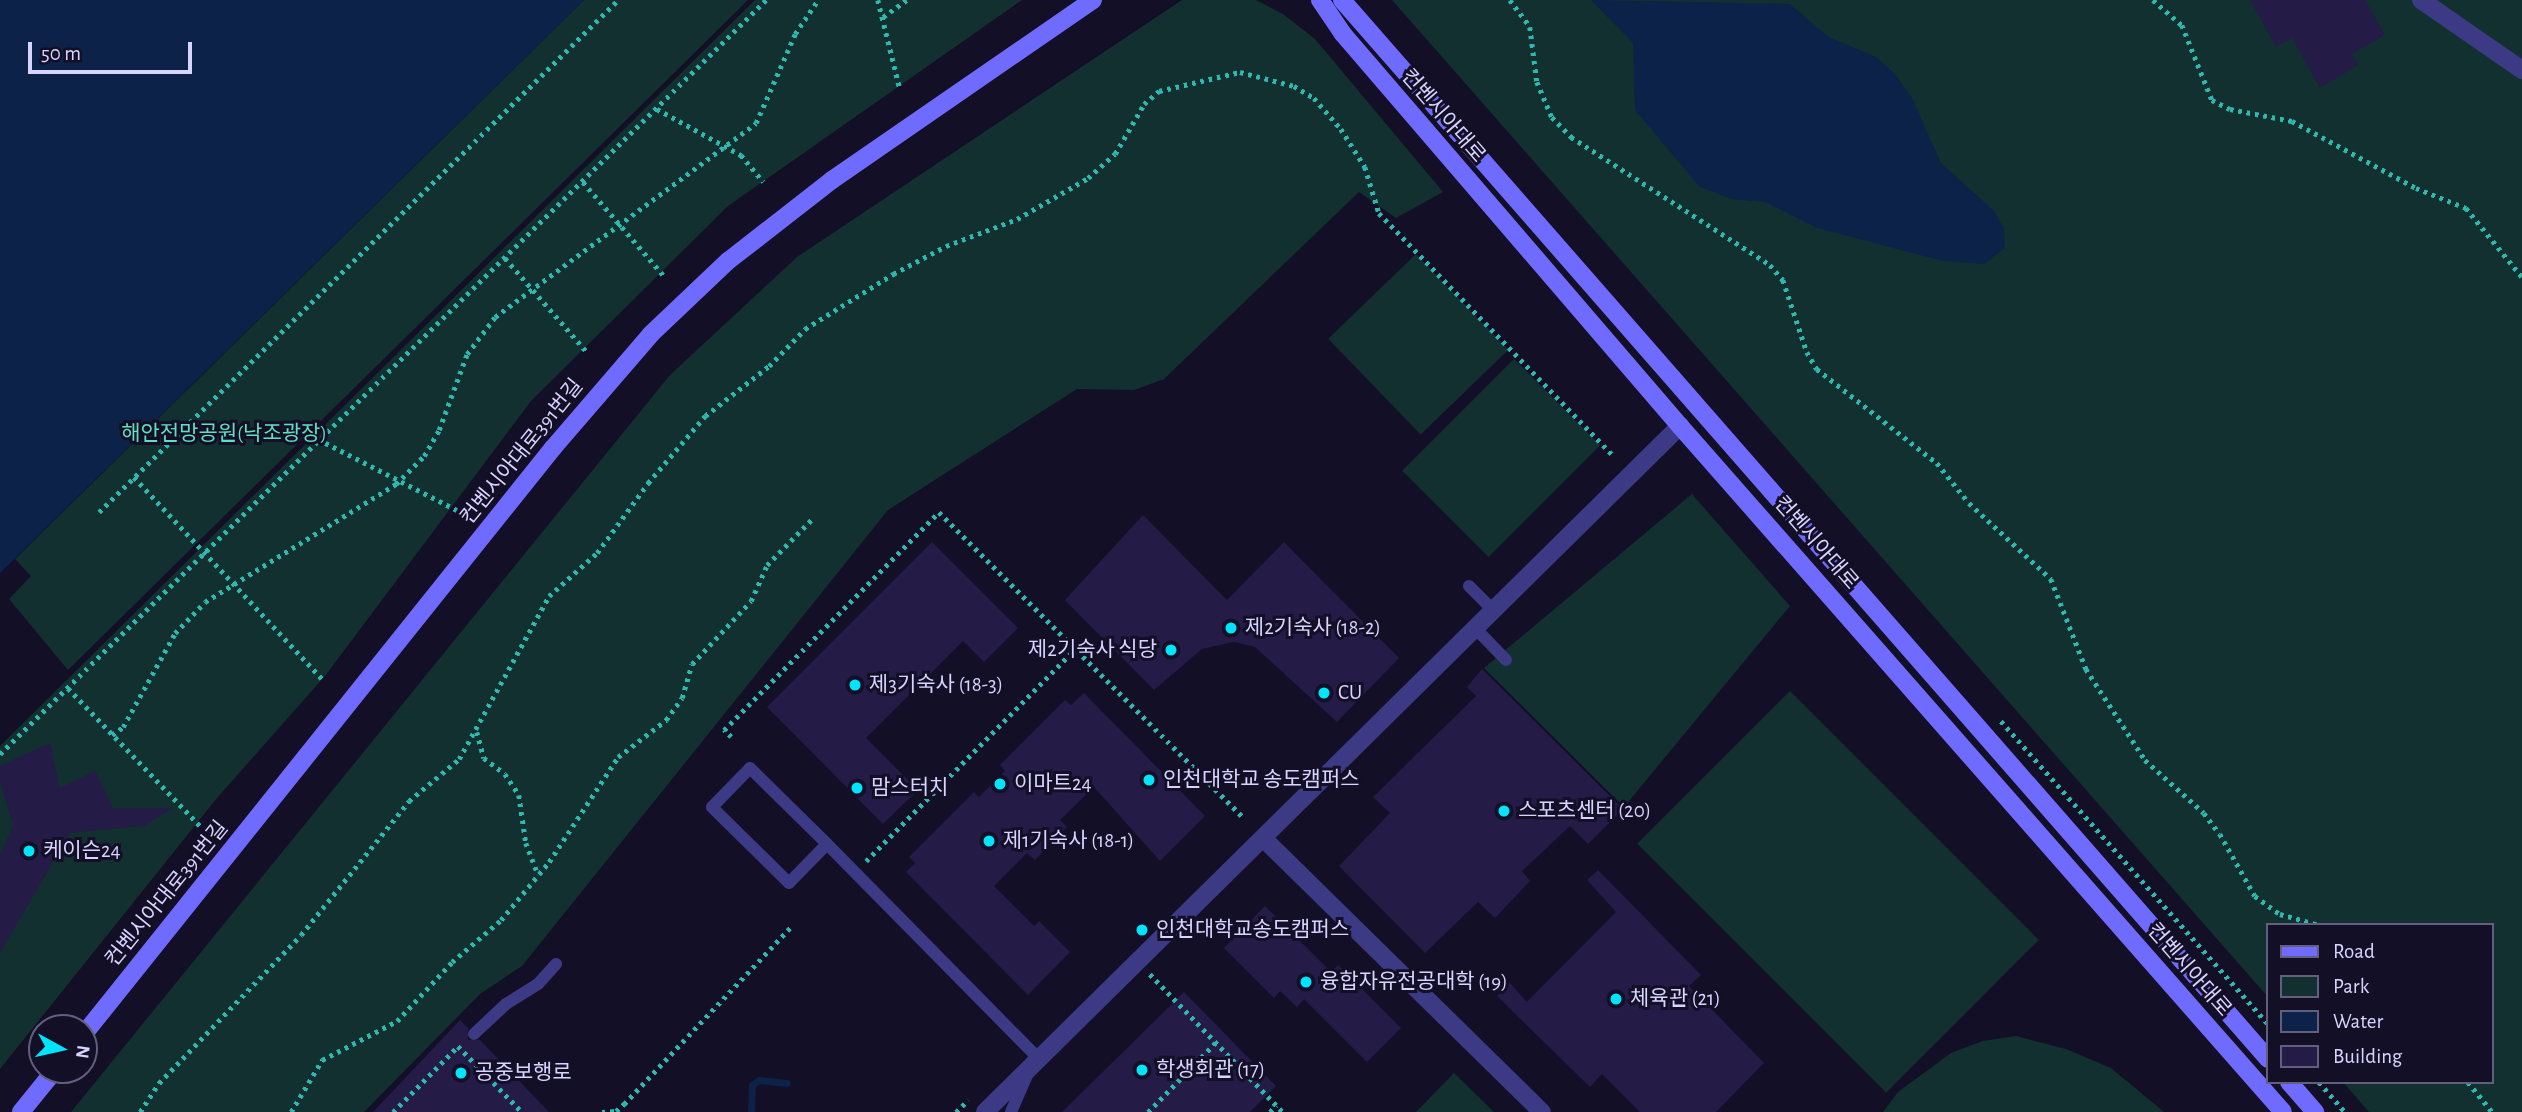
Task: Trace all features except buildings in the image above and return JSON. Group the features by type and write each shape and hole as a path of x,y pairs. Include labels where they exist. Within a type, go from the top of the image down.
{"main road":[{"name":"컨벤시아대로391번길","path":"98,1017 561,438 651,334 719,269 805,200 1093,0"},
{"name":"컨벤시아대로","path":"1320,0 1343,34 1680,426 2283,1112"},
{"name":"컨벤시아대로","path":"1342,0 2266,1057"},
{"path":"21,1112 44,1084"},
{"path":"2291,1084 2315,1112"}],"street":[{"path":"2421,0 2522,70"},
{"path":"985,1112 1680,426"},
{"path":"1263,838 1542,1112"}],"lane":[{"path":"1469,586 1494,611"},
{"path":"1476,629 1506,660"},
{"path":"827,844 789,883 712,807 750,768 827,844 1035,1063 1012,1112"},
{"path":"474,1034 506,1003 538,984 556,964"}],"path":[{"path":"99,512 618,0"},
{"path":"0,754 766,0"},
{"path":"113,735 123,727 175,633 205,602 400,481 425,456 439,430 467,354 495,317 621,226 756,123 795,34 818,0"},
{"path":"878,0 900,89"},
{"path":"883,17 906,0"},
{"path":"1510,0 1530,27 1537,82 1552,117 1571,137 1770,265 1783,280 1807,352 1817,369 1937,463 1969,503 2051,579 2086,670 2145,760 2204,813 2220,834 2255,896 2269,909 2313,923"},
{"path":"2154,0 2182,25 2212,100 2230,109 2292,121 2416,188 2466,208 2522,277"},
{"path":"141,1112 159,1083 302,936 409,801 459,759 477,731 549,596 597,553 648,483 705,416 816,322 893,274 946,246 1017,219 1088,178 1115,154 1144,104 1159,91 1218,75 1240,72 1269,79 1314,98 1341,129 1365,167 1379,214 1614,456"},
{"path":"657,109 741,155 764,182"},
{"path":"583,182 664,276"},
{"path":"505,258 586,351"},
{"path":"318,439 457,510"},
{"path":"134,477 325,682"},
{"path":"731,737 724,730 939,512 1245,819"},
{"path":"291,1112 322,1060 397,1021 452,962 501,920 538,876 618,757 666,720 682,698 692,664 751,601 768,565 812,519"},
{"path":"889,836 1075,649"},
{"path":"68,688 203,829"},
{"path":"477,731 477,746 484,758 505,774 520,795 527,843 538,876"},
{"path":"602,1112 616,1111 632,1096 792,926"},
{"path":"1137,961 1283,1112"},
{"path":"1148,1112 1216,1042"},
{"path":"393,1112 458,1046 522,1112"},
{"path":"2321,1084 2346,1112"},
{"path":"2470,1084 2492,1112"},
{"path":"1269,1112 1276,1105"}],"green space":[{"name":"해안전망공원(낙조광장)","path":"584,0 748,0 68,670 9,599 31,576 15,559"},
{"path":"755,0 1022,0 728,206 531,401 325,676 217,798 44,1014 28,1014 28,1034 0,1069 0,746"},
{"path":"1182,0 1256,0 1283,14 1315,39 1443,192 1396,218 1359,192 1164,379 1134,390 1077,389 888,510 522,966 480,994 364,1112 71,1112 94,1084 98,1084 98,1079 670,375 797,257"},
{"path":"1392,0 2522,0 2522,1112 2369,1112 2345,1084 2494,1084 2494,923 2266,923 2266,995"},
{"path":"1416,254 1508,350 1421,434 1328,339"},
{"path":"1514,359 1600,445 1489,557 1402,471"},
{"path":"1692,494 1790,606 1624,807 1484,668"},
{"path":"1790,691 2039,940 1886,1093 1637,844"},
{"path":"2016,1036 2066,1049 2111,1068 2164,1112 1883,1112 1898,1092 1951,1053 1983,1041"},
{"path":"1454,1073 1494,1112 1416,1112"}],"water":[{"path":"0,0 584,0 0,573"},
{"path":"1591,0 1790,4 1827,36 1876,57 1895,74 1912,98 1941,163 1993,210 2004,228 2005,248 1984,264 1943,261 1817,228 1765,202 1731,199 1700,187 1635,110 1633,43"}],"waterway":[{"path":"751,1112 752,1085 759,1080 787,1083"}],"place":[{"name":"제2기숙사 (18-2)","path":"1231,628"},
{"name":"제2기숙사 식당","path":"1171,650"},
{"name":"제3기숙사 (18-3)","path":"855,685"},
{"name":"CU","path":"1324,693"},
{"name":"인천대학교 송도캠퍼스","path":"1149,780"},
{"name":"이마트24","path":"1000,784"},
{"name":"맘스터치","path":"857,788"},
{"name":"스포츠센터 (20)","path":"1504,811"},
{"name":"제1기숙사 (18-1)","path":"989,841"},
{"name":"케이슨24","path":"29,851"},
{"name":"인천대학교송도캠퍼스","path":"1142,930"},
{"name":"융합자유전공대학 (19)","path":"1306,982"},
{"name":"체육관 (21)","path":"1616,999"},
{"name":"학생회관 (17)","path":"1142,1070"},
{"name":"공중보행로","path":"461,1073"}]}
